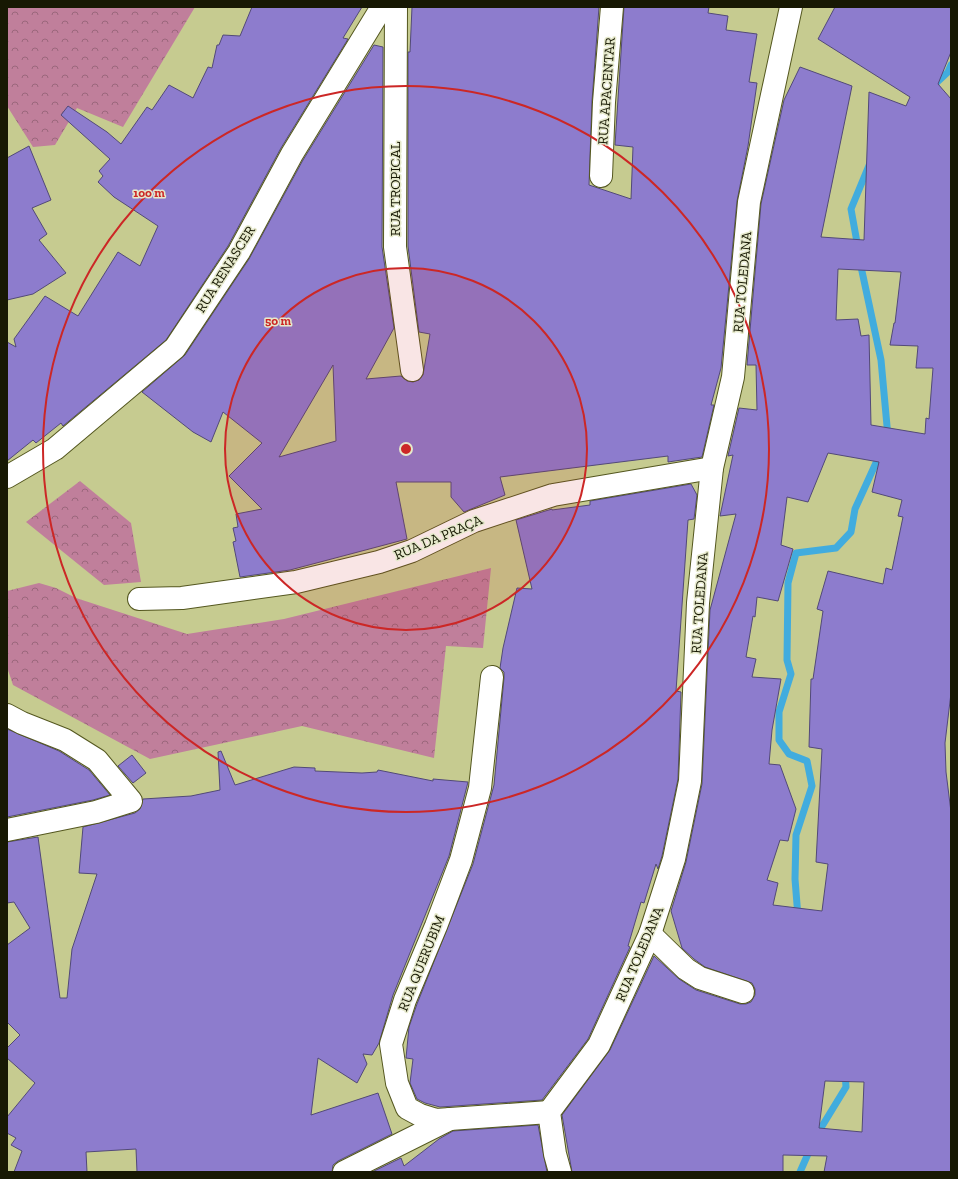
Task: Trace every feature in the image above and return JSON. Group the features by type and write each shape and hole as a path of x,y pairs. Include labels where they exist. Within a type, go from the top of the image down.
{"street":[{"name":"RUA RENASCER","path":"7,477 55,449 175,348 239,252 292,154 382,7"},
{"name":"RUA TROPICAL","path":"396,7 395,247 412,370"},
{"name":"RUA APACENTAR","path":"601,176 604,102 612,7"},
{"name":"RUA TOLEDANA","path":"549,1112 599,1045 650,934 674,860 690,781 698,603 712,468 733,377 749,202 791,7"},
{"name":"RUA DA PRAÇA","path":"139,599 182,598 296,582 379,562 412,551 474,521 553,495 712,468"},
{"name":"RUA QUERUBIM","path":"492,677 480,788 460,860 436,926 405,1000 391,1044 397,1083 407,1108 420,1115 436,1120 549,1112"},
{"path":"7,715 22,723 64,740 97,760 131,801 96,812 7,830"},
{"path":"650,934 686,969 700,978 743,992"},
{"path":"549,1112 555,1154 560,1172"},
{"path":"344,1172 451,1119"}],"green space":[{"path":"7,7 195,7 123,127 77,108 55,145 33,147 7,106"},
{"path":"80,481 131,523 141,582 104,585 26,522"},
{"path":"491,568 483,648 446,646 434,758 302,726 150,759 13,685 7,667 7,591 39,583 56,588 76,598 187,634 284,619"}],"building":[{"path":"252,7 362,7 343,38 348,39 281,148 228,246 166,340 63,426 61,423 36,443 33,440 7,461 7,342 16,347 14,339 45,296 78,316 118,252 140,266 158,226 114,197 98,182 103,176 99,171 110,159 61,115 68,106 107,132 121,144 147,107 152,110 169,85 193,98 208,67 212,68 217,45 219,45 223,35 240,36"},
{"path":"412,7 599,7 592,101 589,185 631,199 633,147 615,145 624,7 709,7 708,13 728,16 726,30 757,34 749,82 757,83 748,146 737,201 721,368 711,405 714,405 702,457 668,462 668,456 500,477 505,495 464,512 451,497 451,482 396,482 407,539 290,570 240,577 233,542 236,541 233,528 238,527 236,514 262,509 229,476 262,443 223,412 211,442 193,432 142,392 185,355 249,259 303,160 374,45 383,47 382,247 394,328 366,379 401,376 407,381 413,382 419,380 423,375 430,334 419,332 408,246 408,52 410,52","holes":["333,365 336,441 279,457"]},
{"path":"835,7 951,7 951,52 938,84 951,99 951,693 945,743 946,772 951,812 951,1172 824,1172 827,1156 783,1155 783,1172 572,1172 562,1115 610,1050 654,956 679,979 696,990 740,1004 751,1002 755,995 755,989 752,983 705,967 682,948 671,911 686,862 702,784 710,610 736,514 720,516 733,455 728,456 739,408 757,410 756,365 747,365 761,204 784,100 800,67 852,86 821,237 864,240 869,92 906,106 910,97 818,39","holes":["838,269 901,272 895,323 890,345 918,346 916,368 933,368 929,419 926,418 925,434 871,425 869,335 861,336 858,319 836,320","828,453 879,462 872,492 902,500 898,516 903,517 892,570 886,568 883,584 828,571 817,609 823,611 813,679 811,679 809,747 822,749 816,862 828,864 822,911 773,905 778,883 767,880 780,840 788,841 796,809 780,765 769,764 772,730 781,679 752,677 756,659 746,657 753,616 755,617 757,597 778,601 793,549 781,545 787,497 808,502","825,1081 864,1082 862,1132 819,1128"]},
{"path":"29,146 51,200 32,208 47,234 39,240 66,273 33,294 7,300 7,158"},
{"path":"691,484 697,495 694,519 688,520 676,691 681,692 678,779 662,856 658,869 656,864 644,903 641,902 628,946 630,947 588,1039 542,1100 440,1107 425,1103 417,1099 410,1083 413,1059 406,1058 409,1027 473,864 494,785 504,678 504,672 500,668 503,648 517,588 532,589 516,520 552,509 590,505 590,501"},
{"path":"7,729 59,751 89,770 110,795 93,800 7,817"},
{"path":"221,751 235,785 294,767 315,768 315,771 362,773 377,772 378,770 433,781 433,779 468,782 449,856 393,995 379,1043 372,1055 363,1054 367,1064 357,1083 318,1058 311,1115 378,1093 392,1134 338,1161 333,1165 332,1172 137,1172 136,1149 86,1152 87,1172 14,1172 22,1151 11,1145 16,1138 7,1133 7,1117 35,1083 7,1058 7,1048 20,1035 7,1022 7,945 30,928 14,902 7,903 7,842 38,837 60,998 67,998 72,949 97,874 79,873 83,827 135,813 140,809 143,799 191,796 220,790 218,752"},
{"path":"132,755 146,773 133,783 118,766"},
{"path":"538,1125 547,1172 372,1172 401,1158 404,1166 439,1139 453,1131"}],"waterway":[{"path":"933,86 948,72 951,65"},
{"path":"858,248 851,209 870,163"},
{"path":"860,262 881,360 888,437"},
{"path":"798,917 795,879 796,835 812,786 807,761 789,754 779,740 779,712 791,674 787,660 788,583 796,553 836,548 851,532 855,509 880,454"},
{"path":"816,1136 846,1087 845,1072"},
{"path":"800,1172 811,1147"}]}
